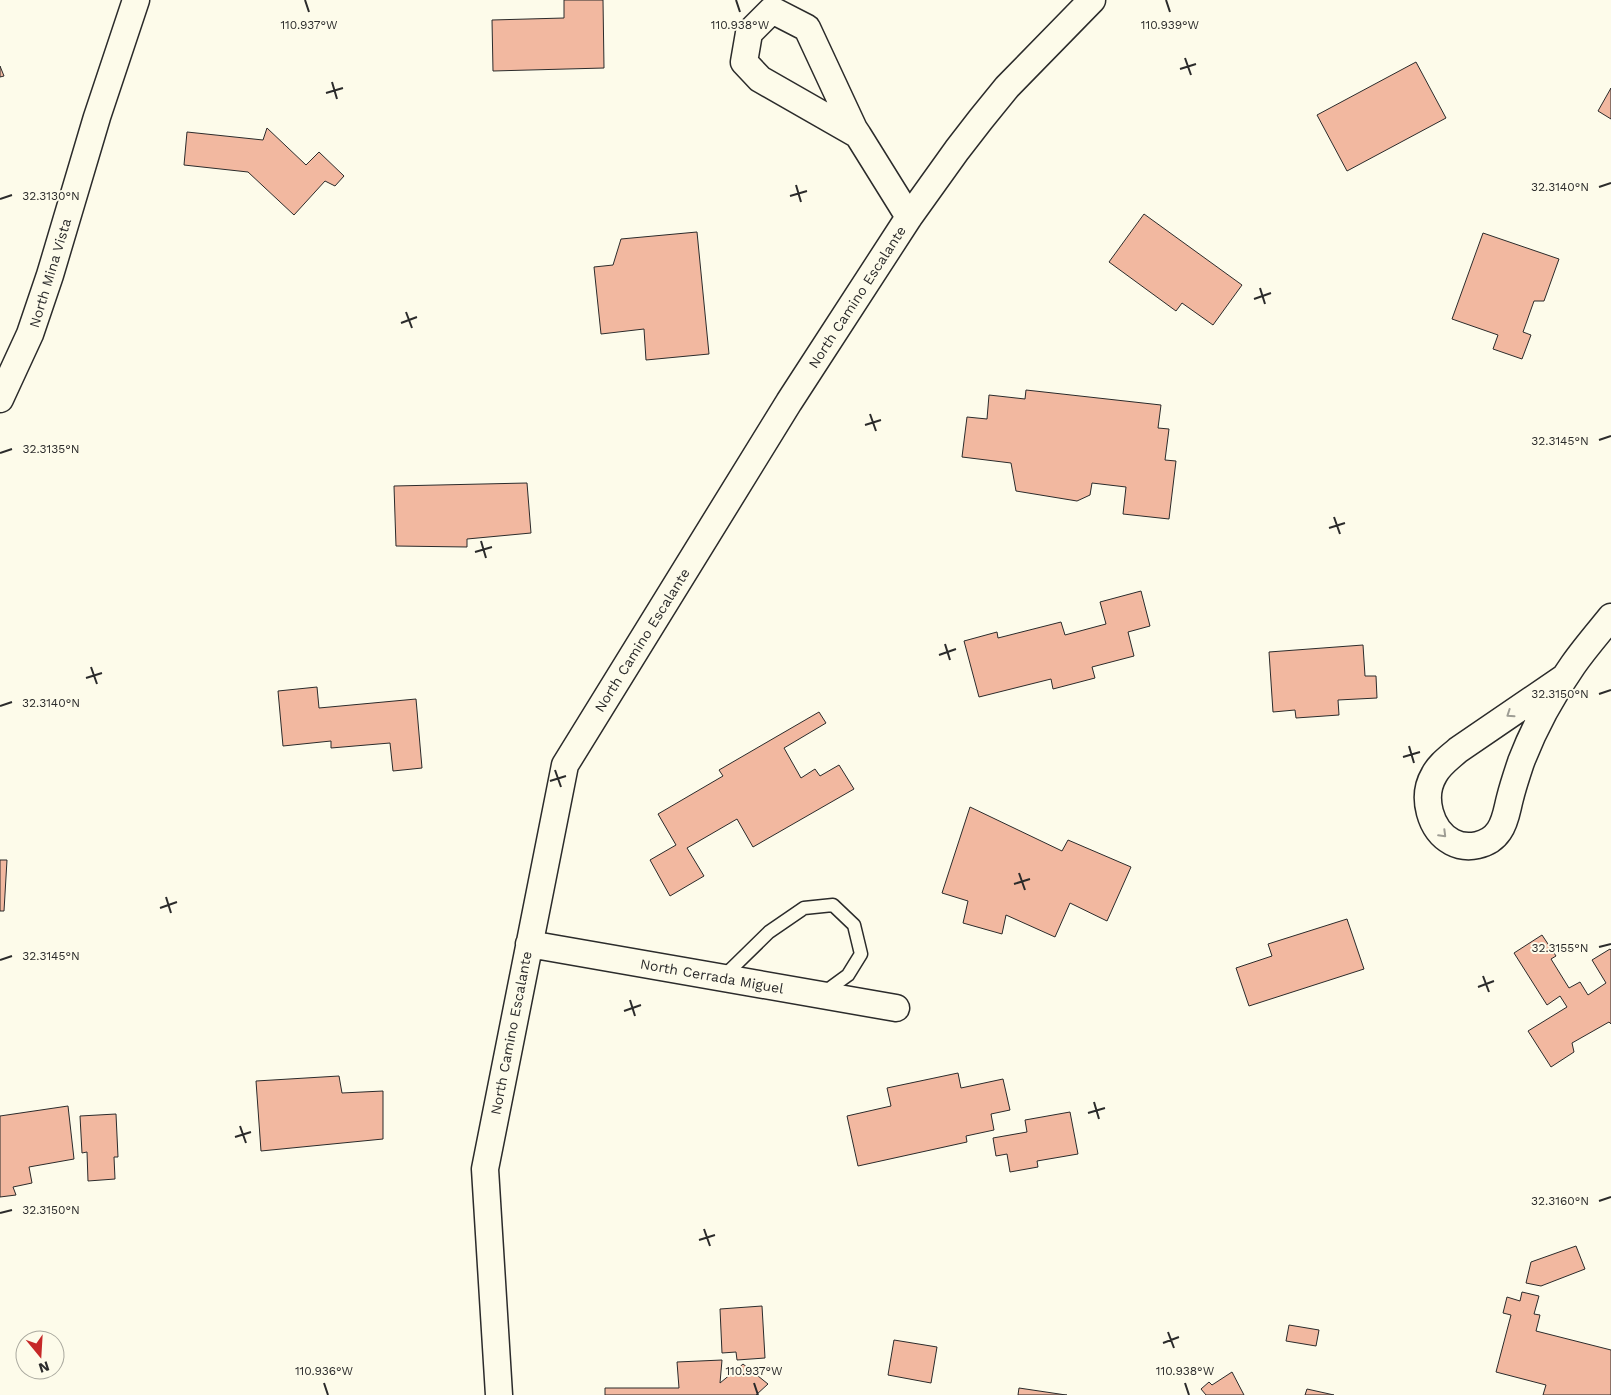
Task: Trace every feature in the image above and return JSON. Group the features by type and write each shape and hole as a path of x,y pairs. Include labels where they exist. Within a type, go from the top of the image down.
{"street":[{"name":"North Mina Vista","path":"0,399 33,326 97,117 136,0"},
{"name":"North Camino Escalante","path":"499,1395 485,1169 565,765 789,402 909,217 956,150 1007,87 1092,0"},
{"path":"858,135 760,79 744,62 749,33 772,10 807,28 858,135 909,217"},
{"path":"1565,677 1458,750 1442,764 1433,776 1428,805 1432,820 1451,842 1465,846 1479,845 1492,839 1499,831 1505,820 1521,762 1537,726 1565,677 1611,617"},
{"name":"North Cerrada Miguel","path":"529,944 896,1008"}],"lane":[{"path":"722,978 769,932 804,908 833,905 854,925 860,954 848,975 821,995"}],"building":[{"path":"564,0 603,0 604,68 493,71 492,20 564,18"},
{"path":"1416,62 1446,118 1347,171 1317,115"},
{"path":"0,66 4,76 0,77"},
{"path":"1611,88 1611,119 1598,111"},
{"path":"267,128 306,165 319,152 344,176 335,186 325,181 294,215 248,172 184,165 187,132 263,140"},
{"path":"1144,214 1242,285 1213,325 1182,303 1176,311 1109,262"},
{"path":"697,232 709,354 646,360 644,329 601,334 594,267 613,265 621,239"},
{"path":"1483,233 1559,259 1544,301 1534,301 1523,332 1531,335 1522,359 1493,349 1498,335 1452,319"},
{"path":"1026,390 1161,405 1158,428 1169,429 1165,460 1176,461 1169,519 1123,514 1126,487 1092,483 1090,495 1077,501 1016,491 1011,463 962,457 967,417 987,419 989,395 1025,399"},
{"path":"527,483 531,533 467,539 467,547 396,546 394,486"},
{"path":"1141,591 1150,626 1128,632 1134,656 1092,667 1095,678 1053,689 1051,679 979,697 964,641 997,632 998,638 1061,622 1065,635 1106,624 1100,602"},
{"path":"1363,645 1365,676 1376,676 1377,698 1338,700 1339,715 1296,718 1295,710 1273,712 1269,652"},
{"path":"317,687 319,708 416,699 422,768 393,771 390,743 331,748 331,741 283,746 278,691"},
{"path":"819,712 826,723 784,748 801,778 815,769 820,776 839,765 854,789 753,847 737,819 687,848 704,876 670,896 650,860 676,845 658,814 723,776 719,770"},
{"path":"970,807 1062,851 1068,840 1131,867 1107,921 1070,903 1055,937 1006,915 1002,934 963,923 968,901 942,893"},
{"path":"0,860 7,860 4,911 0,911"},
{"path":"1347,919 1364,969 1249,1006 1236,968 1272,956 1268,944"},
{"path":"1542,935 1556,956 1551,959 1569,988 1580,982 1588,995 1606,983 1592,960 1611,950 1611,1024 1609,1022 1572,1043 1574,1052 1551,1067 1528,1031 1567,1007 1560,996 1547,1005 1514,953"},
{"path":"958,1073 961,1088 1003,1079 1010,1110 991,1114 994,1130 966,1136 967,1142 858,1166 847,1116 891,1106 887,1088"},
{"path":"339,1076 342,1093 383,1091 383,1139 261,1151 256,1081"},
{"path":"68,1106 74,1159 29,1167 32,1183 13,1187 16,1195 0,1197 0,1116"},
{"path":"1070,1112 1078,1154 1037,1161 1038,1167 1010,1172 1007,1154 996,1156 993,1138 1027,1132 1025,1120"},
{"path":"116,1114 118,1157 114,1157 115,1179 88,1181 87,1152 82,1153 80,1116"},
{"path":"1576,1246 1585,1269 1541,1286 1526,1283 1531,1262"},
{"path":"1522,1292 1539,1296 1534,1314 1540,1315 1536,1331 1611,1350 1611,1395 1543,1395 1546,1385 1496,1372 1511,1315 1503,1313 1507,1297 1520,1301"},
{"path":"762,1306 765,1358 737,1360 736,1352 722,1353 720,1309"},
{"path":"1289,1325 1319,1330 1316,1346 1286,1341"},
{"path":"894,1340 937,1347 931,1383 888,1375"},
{"path":"722,1360 720,1383 743,1364 768,1384 756,1395 605,1395 605,1388 679,1388 677,1362"},
{"path":"1232,1372 1244,1395 1206,1395 1201,1389 1209,1382 1212,1385"},
{"path":"1019,1388 1066,1395 1018,1395"},
{"path":"1307,1389 1334,1395 1305,1395"}]}
